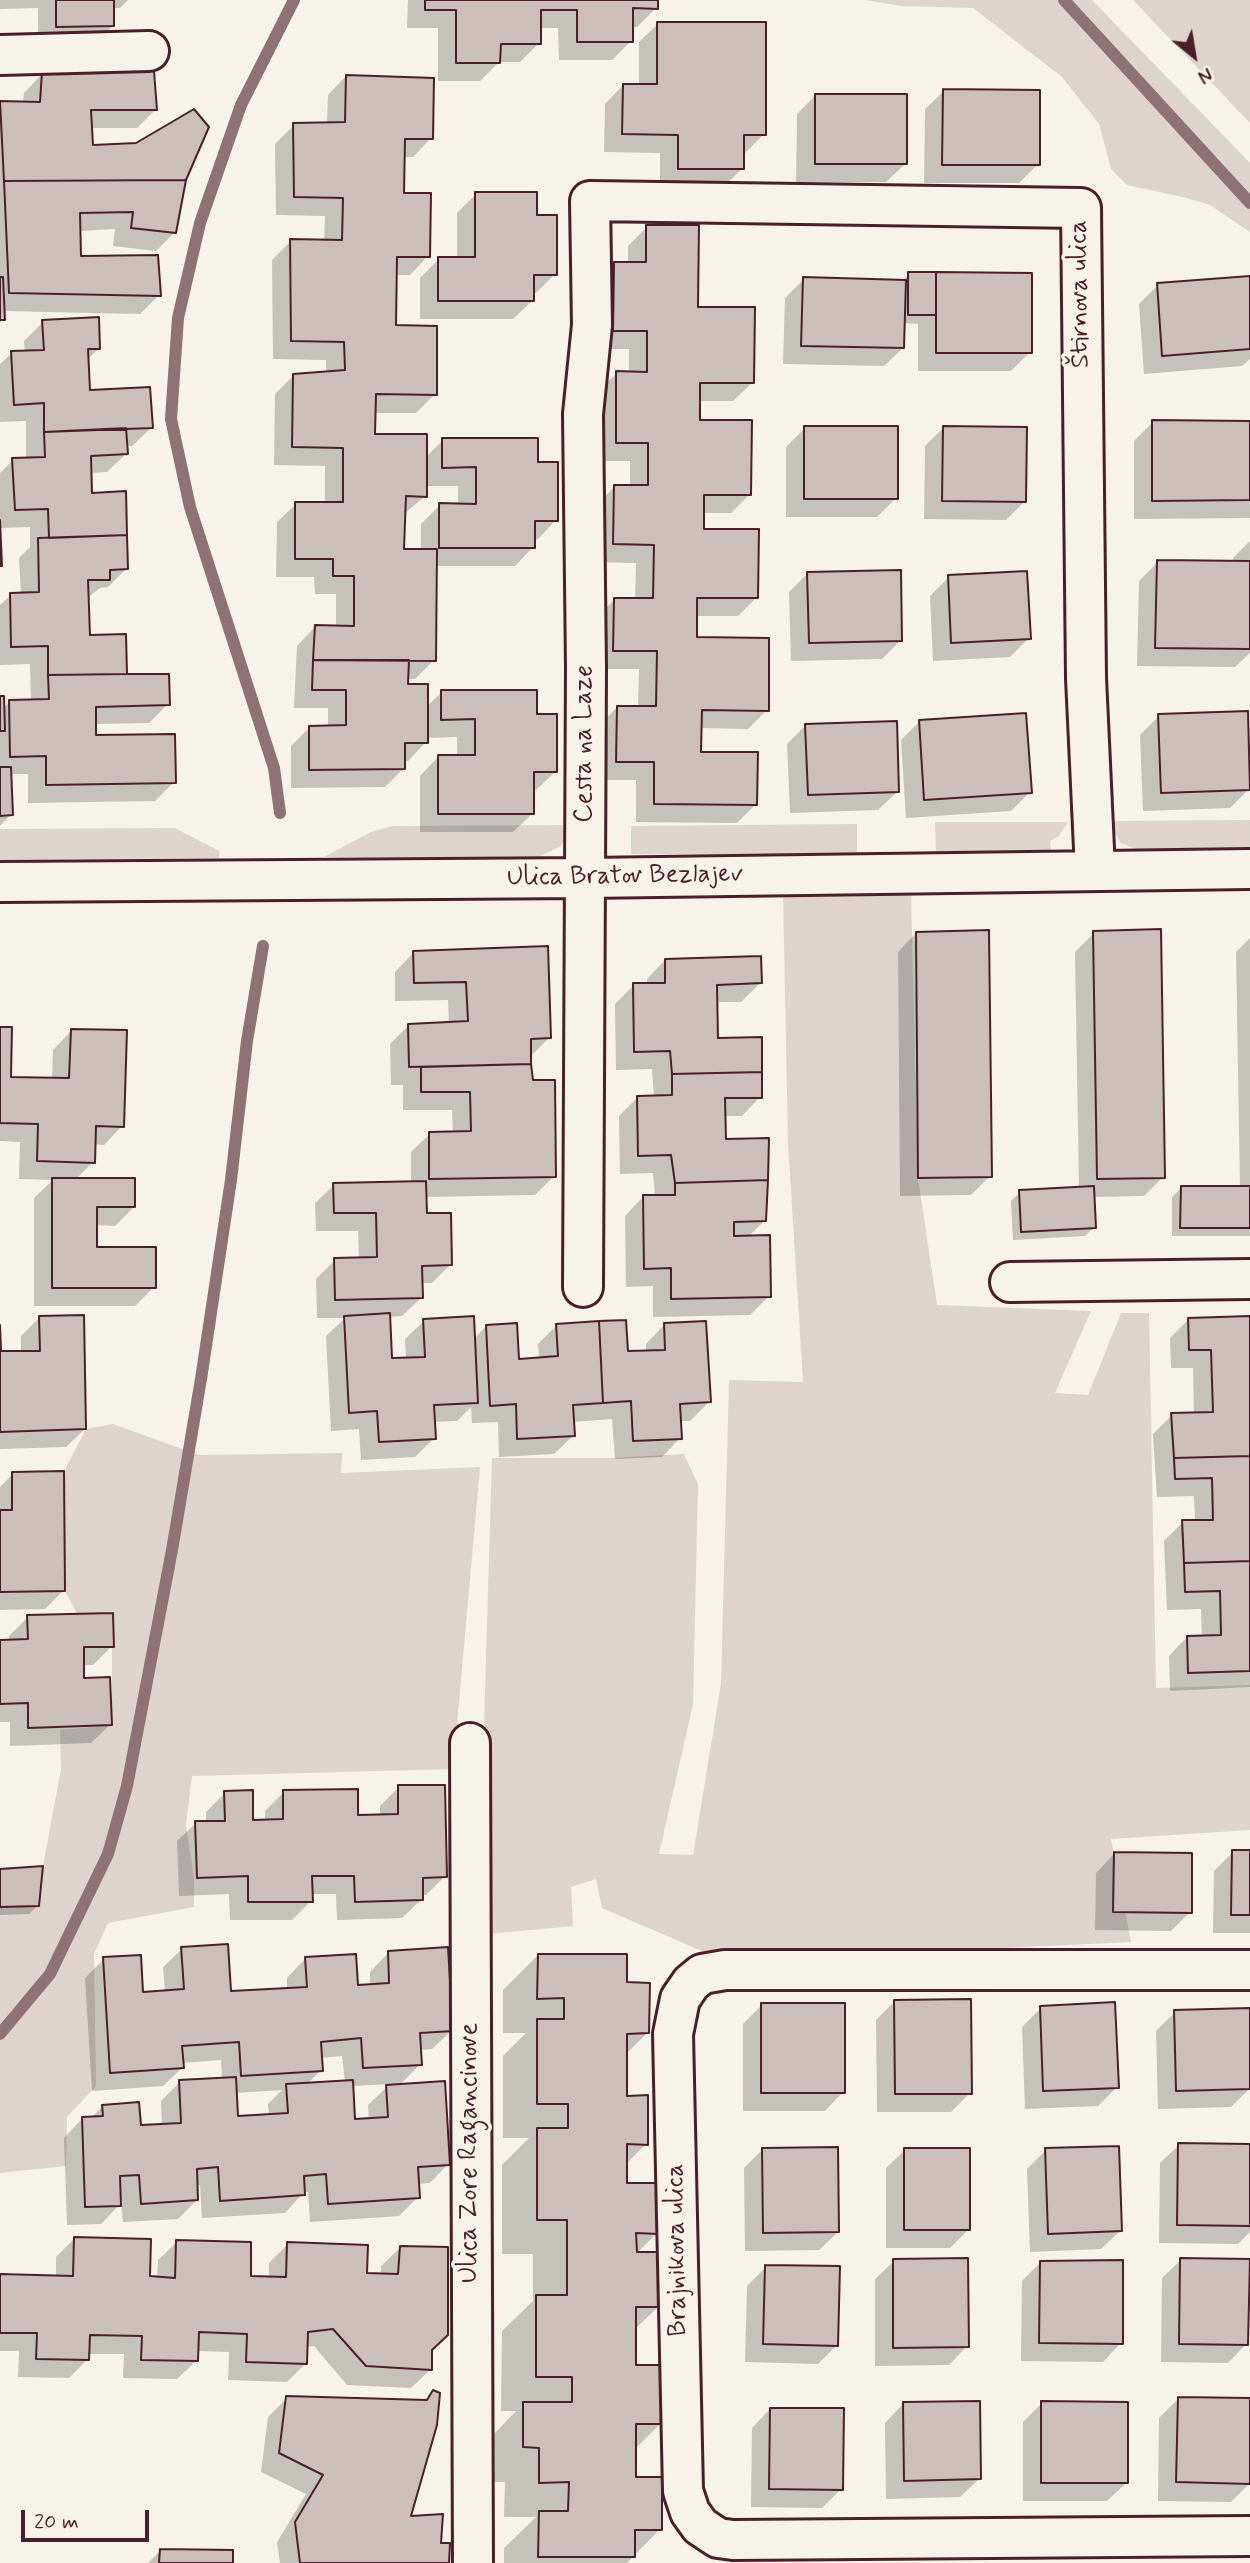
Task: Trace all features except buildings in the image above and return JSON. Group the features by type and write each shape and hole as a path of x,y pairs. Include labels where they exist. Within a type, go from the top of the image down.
{"street":[{"path":"0,55 149,51"},
{"name":"Štirnova ulica","path":"590,201 1081,208 1086,678 1095,870"},
{"name":"Cesta na Laze","path":"583,1287 586,668 583,414 592,325 590,201"},
{"name":"Ulica Bratov Bezlajev","path":"0,882 1250,869"},
{"path":"1010,1282 1250,1279"},
{"name":"Ulica Zore Ragancinove","path":"470,1742 473,2563"},
{"name":"Brajnikova ulica","path":"1250,1970 725,1970 702,1974 691,1983 680,1999 673,2034 683,2491 690,2512 700,2526 718,2538 733,2540 1250,2536"}],"shaded area":[{"path":"865,0 1092,0 1250,163 1250,232 1210,205 1127,185 1111,169 1099,124 1062,77 973,8 902,6"},
{"path":"1133,0 1250,0 1250,123"},
{"path":"1250,820 1250,850 1143,852 1121,843 1109,821"},
{"path":"935,822 1068,822 1059,836 1050,841 1051,851 936,854"},
{"path":"857,824 857,855 631,854 631,826"},
{"path":"572,825 561,846 538,857 324,857 371,832 393,826"},
{"path":"175,828 219,851 219,858 0,860 0,829"},
{"path":"911,893 918,1178 937,1305 1091,1311 1055,1393 1088,1395 1121,1313 1149,1313 1156,1688 1250,1685 1250,1830 1111,1839 1131,1942 725,1961 602,1908 596,1879 571,1887 573,1926 488,1934 492,1814 484,1724 492,1458 611,1458 684,1454 698,1484 693,1704 659,1854 693,1855 721,1684 729,1380 803,1382 788,1143 783,894"},
{"path":"113,1424 199,1455 342,1453 341,1473 480,1467 453,1769 192,1776 186,1825 194,1879 194,1907 108,1923 94,1954 96,2086 67,2117 66,2166 0,2173 0,1907 39,1906 43,1866 61,1769 60,1730 112,1725 112,1613 77,1614 65,1591 64,1471 86,1429"}],"waterway":[{"path":"280,813 274,768 190,507 171,419 178,318 200,223 241,105 294,0"},
{"path":"1064,0 1250,203"},
{"path":"0,2034 50,1974 108,1854 127,1786 201,1379 231,1180 247,1041 263,946"}]}
